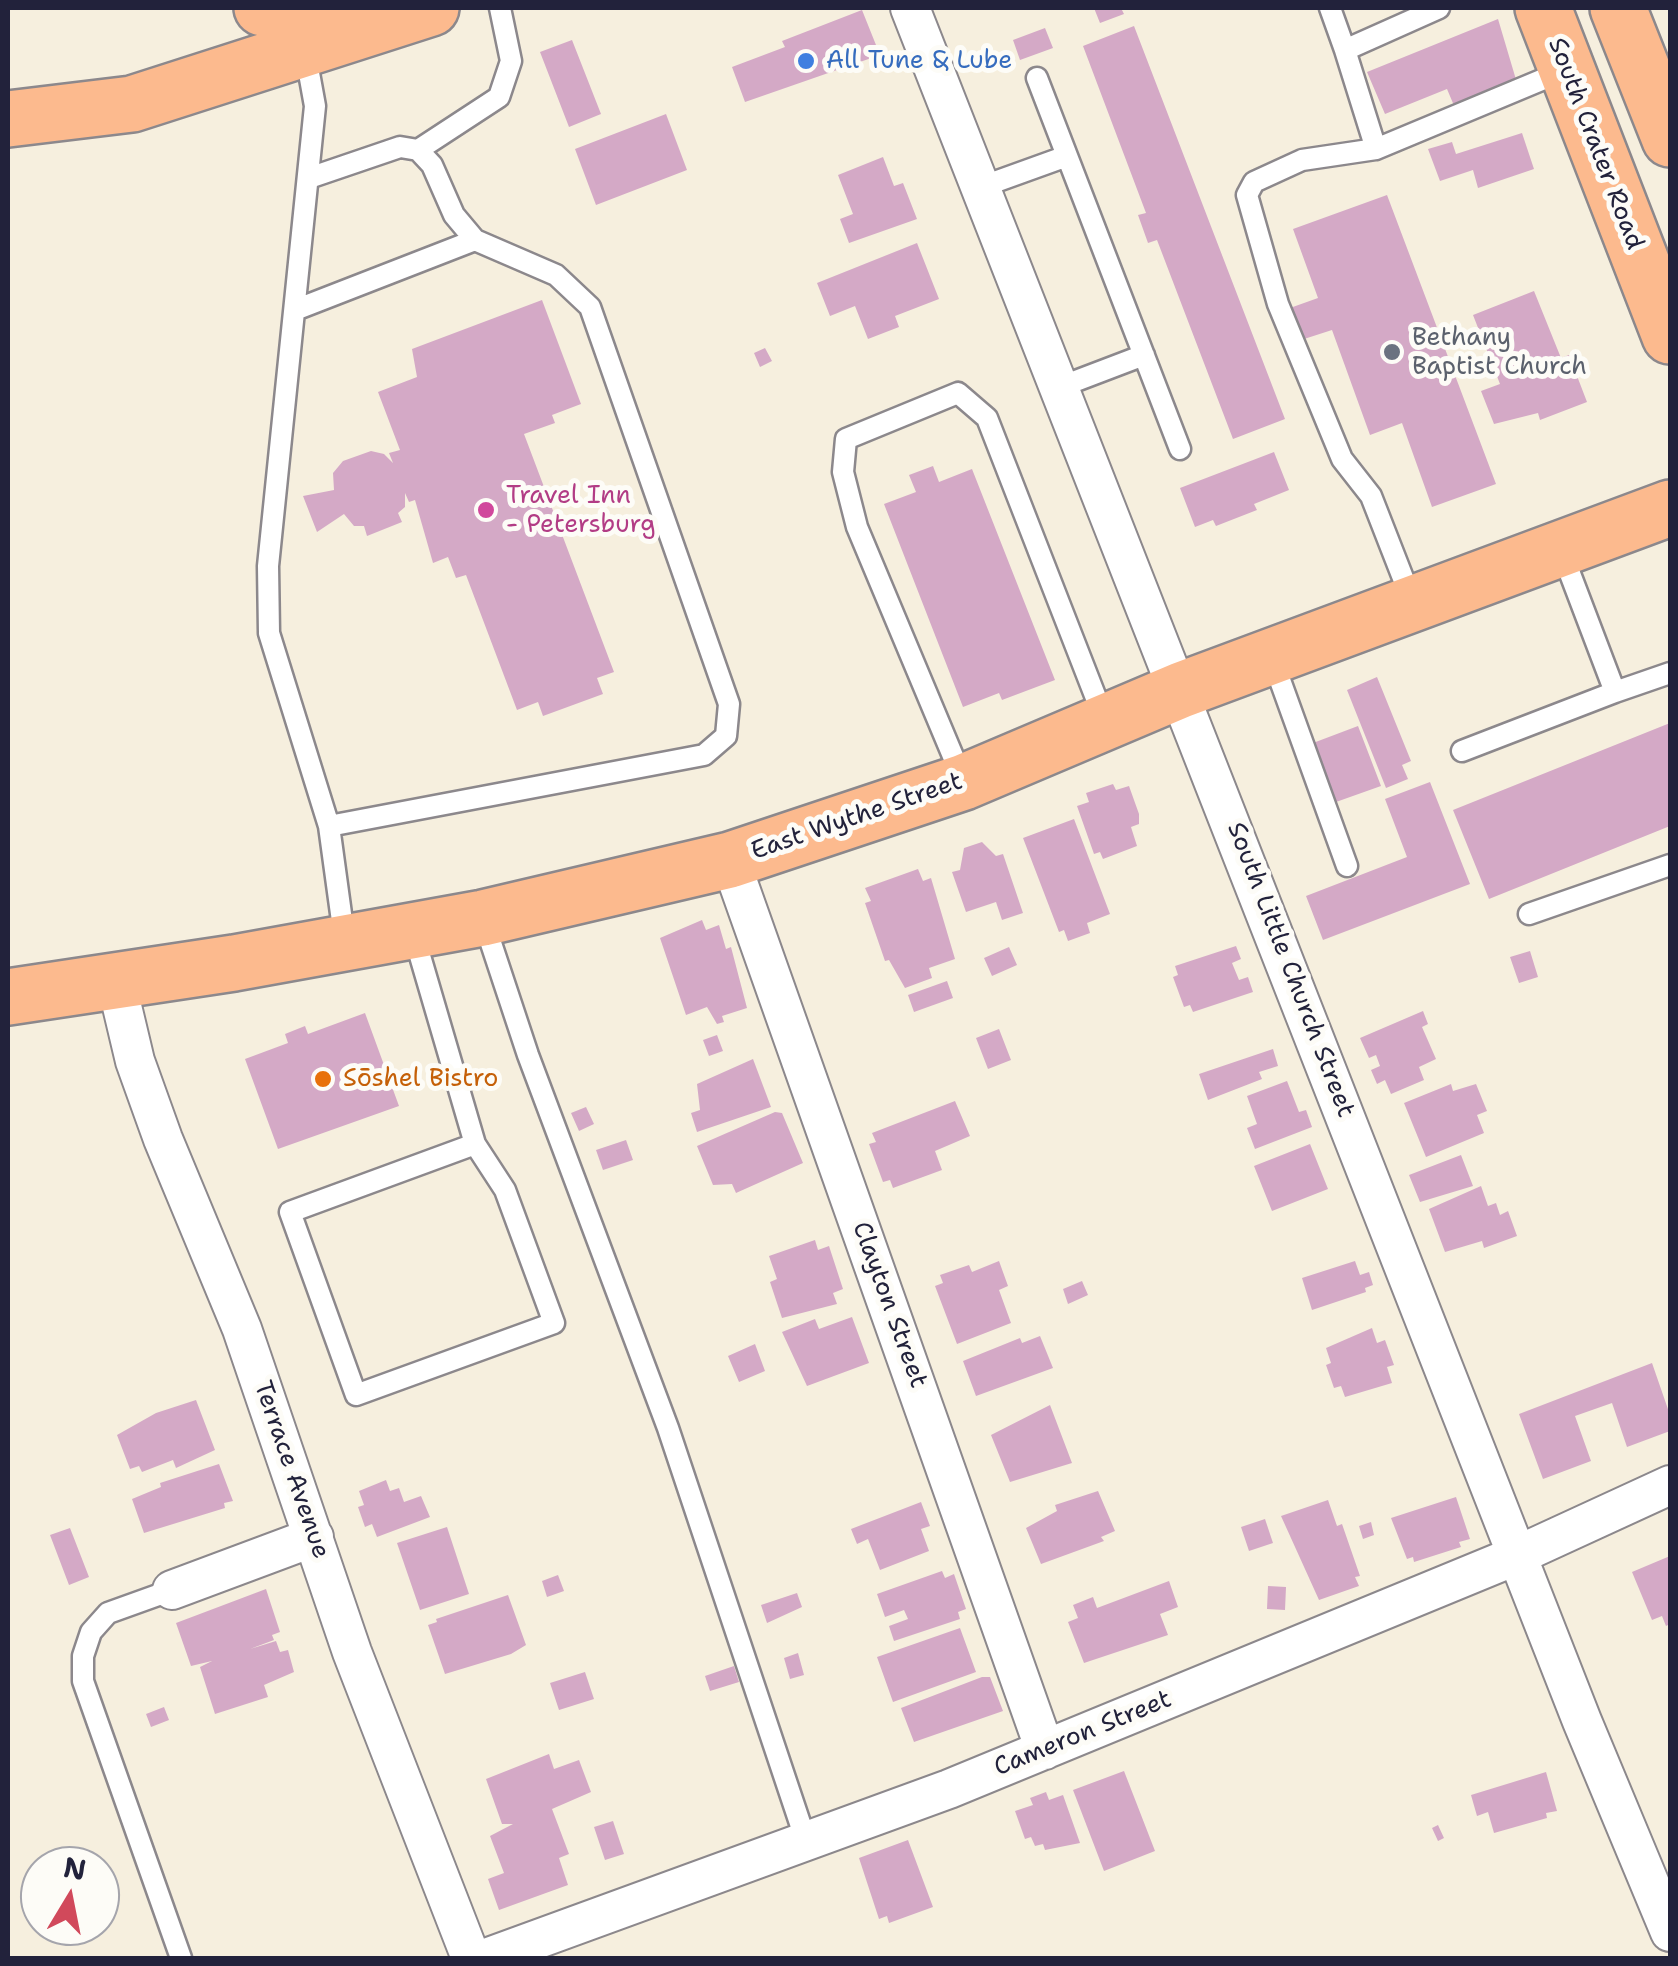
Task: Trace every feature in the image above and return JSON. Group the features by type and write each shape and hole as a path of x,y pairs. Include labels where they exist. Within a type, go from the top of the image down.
{"main road":[{"path":"262,8 413,14"},
{"name":"South Crater Road","path":"1543,8 1670,336"},
{"path":"1618,8 1666,112"},
{"path":"8,119 132,104 413,14"},
{"name":"East Wythe Street","path":"8,997 483,918 730,860 964,782 1181,690 1670,508"}],"street":[{"name":"South Little Church Street","path":"910,8 1520,1554 1582,1722 1670,1932"},
{"name":"Clayton Street","path":"730,860 1045,1750"},
{"name":"Terrace Avenue","path":"116,981 146,1092 242,1329 352,1652 471,1958"},
{"name":"Cameron Street","path":"486,1958 1045,1750 1520,1554 1670,1485"},
{"path":"172,1590 314,1537"}],"lane":[{"path":"418,150 499,96 511,61 500,8"},
{"path":"1330,8 1376,149"},
{"path":"1346,50 1439,8"},
{"path":"305,49 315,106 268,566 269,633 330,826 345,943"},
{"path":"1413,602 1371,496 1342,459 1278,304 1247,195 1254,182 1302,160 1376,149 1565,70"},
{"path":"1037,78 1180,449"},
{"path":"309,178 400,147 418,150 432,165 454,215 476,240 556,275 590,308 729,704 726,736 704,755 330,826"},
{"path":"981,186 1067,156"},
{"path":"295,310 476,240"},
{"path":"1060,387 1144,355"},
{"path":"964,782 857,527 843,472 846,439 958,393 988,418 1105,721"},
{"path":"1560,548 1615,692"},
{"path":"1271,656 1347,866"},
{"path":"1462,751 1670,674"},
{"path":"1529,914 1670,864"},
{"path":"483,918 528,1055 668,1428 806,1841"},
{"path":"412,930 475,1144 505,1190 554,1323 356,1395 290,1212 475,1144"},
{"path":"172,1590 108,1613 91,1632 83,1656 83,1681 181,1958"}],"building":[{"path":"1094,8 1121,8 1124,14 1100,23"},
{"name":"All Tune & Lube","path":"862,10 880,55 745,102 732,67 785,47 782,41"},
{"path":"1498,19 1517,83 1455,108 1447,89 1385,114 1367,72"},
{"path":"1134,26 1285,419 1233,439 1157,240 1148,243 1138,215 1146,213 1083,46"},
{"path":"1045,28 1053,48 1020,60 1013,40"},
{"path":"572,40 601,114 569,127 540,52"},
{"path":"666,114 687,170 596,205 575,149"},
{"path":"1522,133 1534,169 1478,188 1473,170 1440,181 1428,149 1452,142 1456,154"},
{"path":"883,157 894,186 903,183 917,219 849,243 840,219 853,214 838,175"},
{"name":"Bethany Baptist Church","path":"1387,195 1496,484 1432,507 1402,423 1370,435 1332,330 1301,340 1290,308 1318,298 1293,229"},
{"path":"917,243 939,299 895,316 899,327 868,339 855,306 830,316 817,283"},
{"path":"1534,291 1561,358 1569,355 1587,402 1540,420 1538,413 1494,424 1481,391 1500,384 1473,315"},
{"name":"Travel Inn - Petersburg","path":"542,300 581,404 552,415 555,423 524,434 614,672 597,678 603,694 543,716 538,702 517,710 466,575 456,578 448,557 433,563 415,500 409,502 405,493 405,507 398,513 402,522 367,536 364,526 354,526 344,514 317,532 303,496 334,490 333,473 343,461 371,451 384,454 393,463 389,453 400,450 378,392 417,377 412,349"},
{"path":"765,348 772,361 760,367 754,353"},
{"path":"1274,452 1289,490 1254,504 1257,510 1216,526 1213,520 1195,527 1180,488"},
{"path":"933,466 939,482 972,469 1055,680 1002,700 999,693 963,707 884,504 916,492 909,475"},
{"path":"1377,677 1411,761 1402,765 1408,779 1386,788 1347,690"},
{"path":"1670,723 1670,826 1489,899 1453,810"},
{"path":"1358,726 1381,786 1336,802 1313,743"},
{"path":"1430,782 1470,884 1323,940 1306,896 1407,857 1385,799"},
{"path":"1113,784 1116,790 1129,786 1139,814 1139,824 1131,827 1137,846 1103,859 1100,852 1094,854 1077,806 1089,802 1086,793"},
{"path":"1074,819 1110,914 1087,923 1090,933 1068,941 1064,930 1059,932 1023,838"},
{"path":"982,842 996,856 1003,854 1023,913 1002,920 996,902 966,912 952,872 960,870 964,848"},
{"path":"918,869 923,881 931,878 955,959 929,968 932,978 905,988 889,960 885,961 865,903 871,901 865,888"},
{"path":"702,920 706,930 719,925 726,949 731,947 747,1008 722,1016 724,1022 717,1024 707,1007 686,1015 660,938"},
{"path":"1236,946 1241,959 1232,963 1239,980 1248,977 1253,992 1193,1012 1190,1005 1184,1007 1173,977 1178,975 1175,966"},
{"path":"1009,947 1017,965 992,976 984,958"},
{"path":"1530,951 1538,977 1519,983 1510,957"},
{"path":"947,981 953,998 914,1012 908,995"},
{"path":"1423,1011 1428,1024 1422,1027 1436,1059 1419,1067 1424,1080 1391,1094 1385,1080 1377,1084 1371,1070 1380,1066 1376,1055 1369,1058 1360,1038"},
{"path":"365,1013 399,1106 278,1149 245,1059 288,1043 285,1034 305,1026 308,1034"},
{"path":"999,1029 1011,1060 988,1069 976,1038"},
{"path":"717,1035 723,1051 709,1056 703,1040"},
{"path":"1273,1049 1278,1066 1259,1072 1262,1079 1208,1100 1199,1074"},
{"path":"753,1059 771,1107 697,1132 691,1113 700,1110 697,1084"},
{"path":"1287,1081 1299,1112 1306,1110 1312,1127 1255,1149 1247,1128 1257,1124 1247,1096"},
{"path":"1451,1084 1453,1091 1476,1084 1487,1111 1477,1115 1484,1133 1426,1157 1404,1103"},
{"path":"955,1101 970,1136 935,1151 942,1170 893,1188 890,1180 883,1182 869,1144 876,1142 872,1133"},
{"path":"586,1107 594,1124 579,1131 571,1113"},
{"path":"775,1112 782,1113 803,1163 736,1193 732,1184 713,1185 697,1146"},
{"path":"626,1140 633,1160 603,1170 596,1150"},
{"path":"1310,1144 1328,1189 1272,1211 1254,1166"},
{"path":"1461,1155 1473,1186 1420,1202 1409,1175"},
{"path":"1481,1186 1488,1206 1496,1203 1500,1215 1508,1211 1517,1236 1484,1248 1482,1241 1445,1252 1429,1209"},
{"path":"815,1240 818,1250 829,1246 843,1289 833,1293 837,1304 782,1318 770,1282 777,1279 769,1256"},
{"path":"999,1261 1008,1286 999,1290 1011,1323 957,1344 935,1286 943,1283 940,1275 969,1265 972,1272"},
{"path":"1355,1261 1360,1275 1369,1272 1373,1285 1365,1288 1366,1292 1312,1310 1302,1278"},
{"path":"1082,1281 1088,1295 1068,1304 1063,1289"},
{"path":"852,1317 869,1363 807,1386 782,1332 815,1319 819,1329"},
{"path":"1372,1328 1377,1343 1385,1340 1394,1365 1387,1367 1392,1383 1345,1397 1341,1386 1334,1388 1326,1365 1331,1363 1326,1348"},
{"path":"1040,1336 1053,1368 976,1396 963,1361 1020,1338 1022,1343"},
{"path":"755,1344 765,1371 739,1382 728,1356"},
{"path":"1652,1363 1670,1415 1670,1431 1627,1447 1612,1403 1575,1416 1591,1461 1543,1479 1519,1414"},
{"path":"196,1400 215,1450 176,1468 173,1460 142,1472 139,1466 130,1469 117,1435 156,1413"},
{"path":"1050,1405 1072,1463 1010,1482 991,1435"},
{"path":"219,1464 233,1501 224,1503 225,1508 144,1533 132,1499 161,1487 160,1483"},
{"path":"386,1480 390,1491 399,1488 404,1502 421,1496 430,1517 377,1537 372,1524 365,1527 358,1507 364,1505 359,1491"},
{"path":"1098,1491 1115,1531 1101,1537 1104,1541 1041,1564 1026,1528 1057,1511 1055,1505"},
{"path":"1456,1497 1470,1539 1459,1542 1461,1547 1414,1562 1413,1557 1407,1559 1391,1518"},
{"path":"1328,1500 1337,1526 1342,1524 1360,1576 1355,1577 1359,1586 1319,1600 1281,1516"},
{"path":"921,1502 930,1526 921,1529 929,1551 880,1570 868,1539 857,1544 851,1529"},
{"path":"1265,1519 1273,1543 1249,1551 1241,1527"},
{"path":"1371,1522 1374,1535 1363,1539 1359,1526"},
{"path":"447,1527 469,1594 420,1610 397,1543"},
{"path":"70,1528 89,1577 69,1585 50,1535"},
{"path":"1670,1556 1670,1624 1666,1626 1662,1616 1652,1620 1632,1572"},
{"path":"942,1571 945,1578 954,1574 966,1609 958,1612 960,1619 894,1641 889,1626 908,1619 904,1610 885,1617 877,1594"},
{"path":"558,1575 564,1591 547,1597 542,1581"},
{"path":"1169,1581 1178,1607 1160,1614 1168,1635 1084,1663 1068,1622 1078,1618 1073,1605 1093,1597 1097,1608"},
{"path":"1268,1586 1286,1587 1285,1610 1267,1609"},
{"path":"266,1589 280,1632 272,1635 274,1640 250,1649 276,1641 280,1652 288,1650 294,1672 264,1685 268,1697 215,1714 200,1667 212,1661 191,1666 176,1623"},
{"path":"797,1593 802,1607 767,1623 761,1605"},
{"path":"508,1595 526,1645 511,1654 445,1674 428,1625"},
{"path":"960,1628 976,1672 893,1702 877,1657"},
{"path":"798,1653 804,1675 790,1679 784,1658"},
{"path":"734,1666 739,1682 710,1691 705,1676"},
{"path":"585,1672 594,1699 559,1710 550,1683"},
{"path":"990,1677 1003,1711 914,1742 901,1708"},
{"path":"164,1707 169,1720 151,1727 146,1714"},
{"path":"549,1754 554,1769 579,1760 591,1792 552,1809 569,1854 559,1858 568,1885 499,1910 488,1879 504,1873 490,1836 513,1824 502,1824 486,1779"},
{"path":"1124,1771 1155,1851 1104,1871 1073,1790"},
{"path":"1546,1772 1557,1811 1546,1813 1547,1818 1494,1833 1488,1812 1477,1816 1471,1795"},
{"path":"1046,1792 1049,1800 1063,1795 1080,1843 1045,1850 1043,1844 1035,1846 1031,1837 1025,1839 1015,1811 1033,1805 1030,1798"},
{"path":"613,1821 624,1854 605,1860 594,1827"},
{"path":"1438,1825 1444,1838 1438,1841 1432,1828"},
{"path":"908,1840 933,1907 889,1923 887,1916 879,1919 859,1858"}],"place":[{"name":"All Tune & Lube","path":"806,61"},
{"name":"Bethany Baptist Church","path":"1392,352"},
{"name":"Travel Inn - Petersburg","path":"486,510"},
{"name":"Sōshel Bistro","path":"323,1079"}]}
